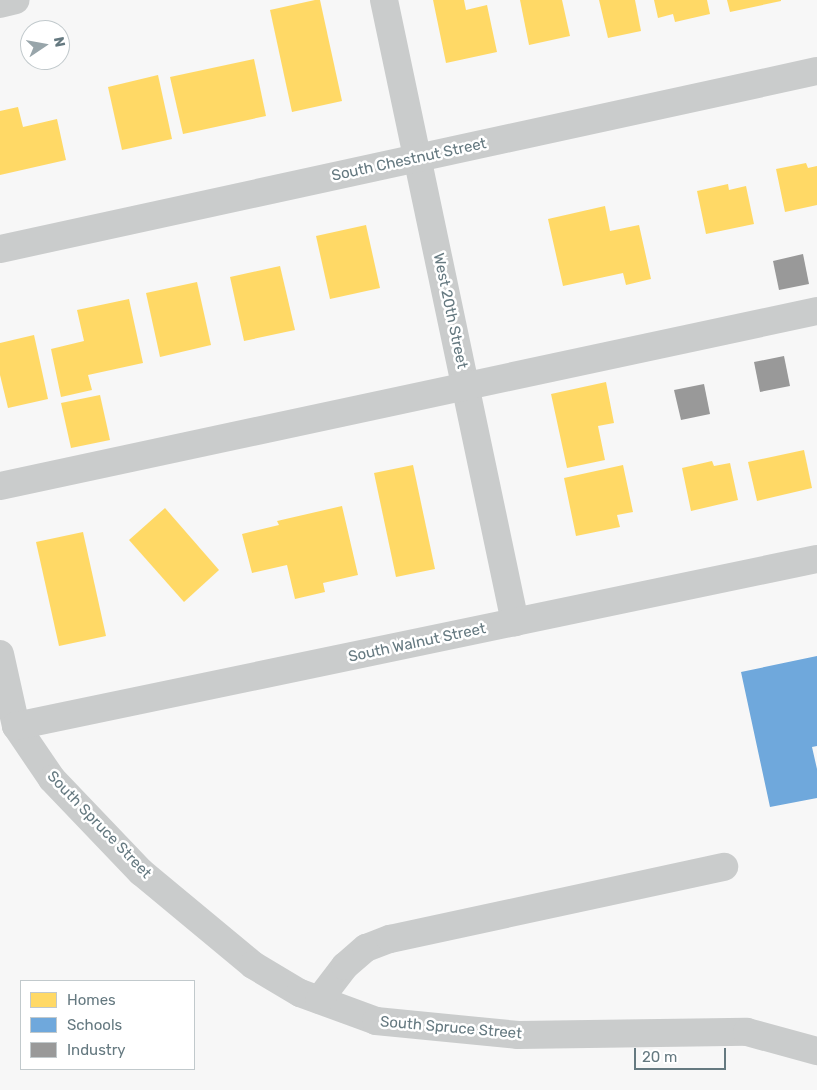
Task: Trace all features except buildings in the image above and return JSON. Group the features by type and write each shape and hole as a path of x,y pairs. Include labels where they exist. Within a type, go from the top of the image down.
{"street":[{"path":"0,4 16,0"},
{"name":"West 20th Street","path":"384,0 515,622"},
{"name":"South Chestnut Street","path":"0,249 817,71"},
{"path":"0,486 466,384 817,311"},
{"name":"South Walnut Street","path":"16,726 817,559"},
{"path":"0,654 16,726"},
{"name":"South Spruce Street","path":"16,726 52,779 141,872 253,965 300,994 376,1021 518,1036 747,1032 817,1050"},
{"path":"319,1000 345,966 359,954 390,939 724,867"}]}
